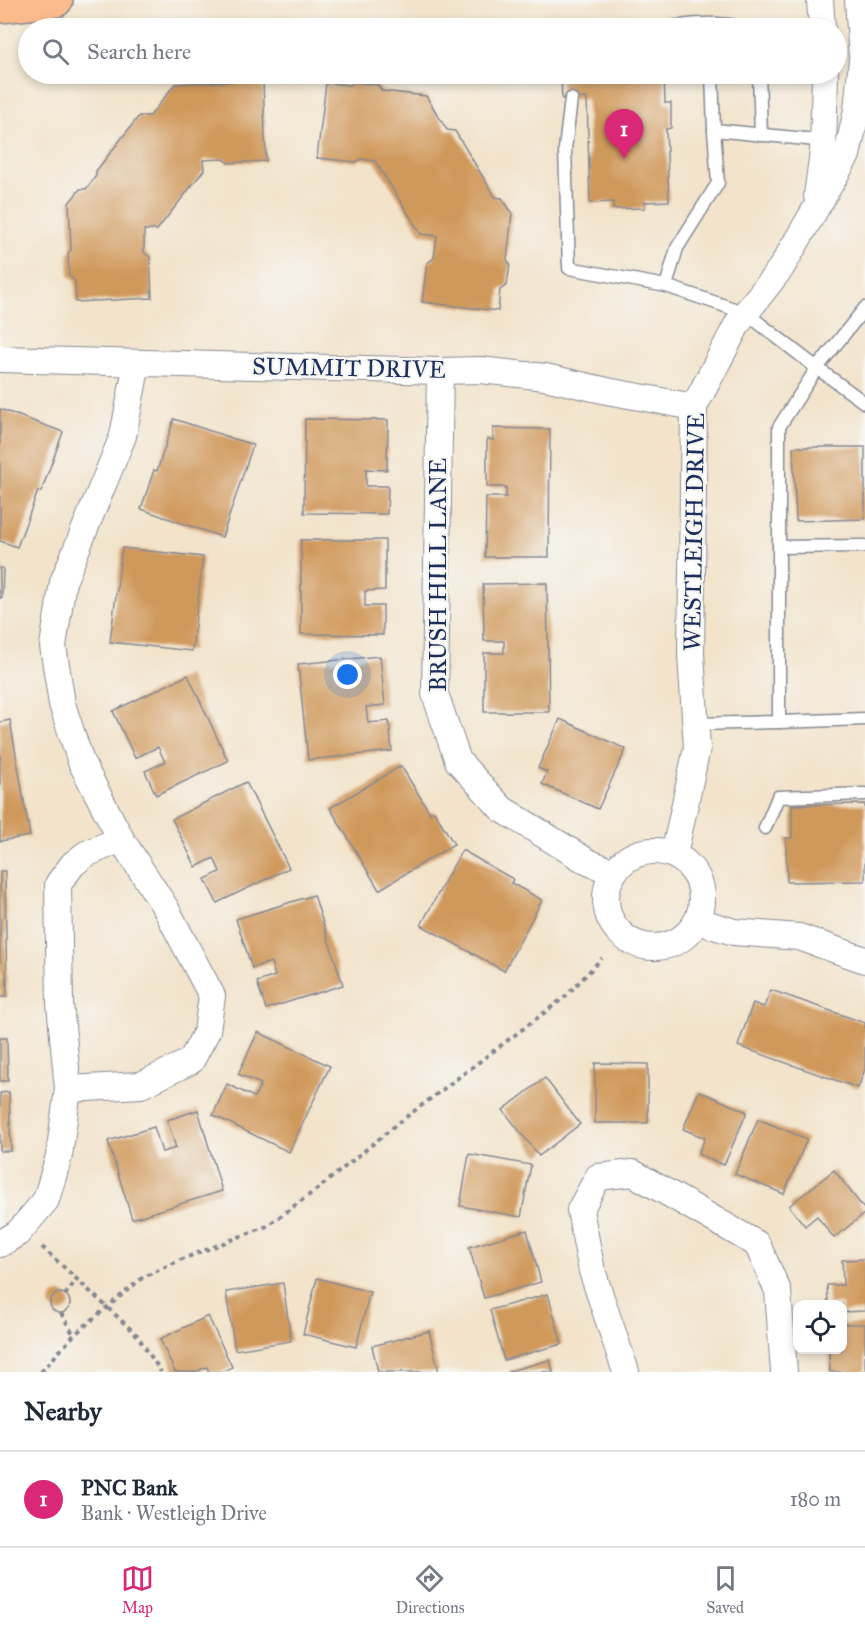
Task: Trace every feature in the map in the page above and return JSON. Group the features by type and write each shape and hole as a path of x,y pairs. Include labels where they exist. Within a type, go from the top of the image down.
{"main road":[{"path":"0,6 44,1"}],"street":[{"path":"820,0 821,18"},
{"name":"WESTLEIGH DRIVE","path":"674,855 697,748 691,654 694,407 738,323 781,268 847,155 857,146 857,110 862,58 858,0"},
{"name":"WESTLEIGH DRIVE","path":"816,205 824,141 825,84"},
{"name":"SUMMIT DRIVE","path":"0,359 440,371 480,370 545,377 694,407"},
{"path":"68,1089 141,1085 191,1061 207,1031 212,996 165,908 121,838 81,762 62,704 53,646 63,582 123,436 137,363"},
{"name":"BRUSH HILL LANE","path":"440,371 435,694 458,761 502,809 588,862 613,872"},
{"path":"0,1244 18,1233 46,1200 59,1156 68,1089 60,1004 58,884 73,864 86,854 121,838"},
{"path":"661,851 674,855 690,867 700,883 702,908 698,921 682,939 671,945 653,948 635,944 616,930 609,919 605,895 613,872 622,862 641,853 661,851"},
{"path":"698,921 734,932 799,937 865,960"},
{"path":"626,1372 592,1271 580,1210 598,1177 633,1173 757,1244 778,1291 784,1372"}],"lane":[{"path":"666,286 677,249 718,183 712,84"},
{"path":"759,84 761,135"},
{"path":"571,99 565,148 569,268 666,286 746,313 865,403"},
{"path":"714,130 857,146"},
{"path":"779,722 779,427 817,368 865,308"},
{"path":"779,547 865,546"},
{"path":"695,724 865,720"},
{"path":"765,828 778,797 865,794"}],"path":[{"path":"41,1372 74,1335 142,1278 180,1260 267,1226 324,1184 401,1121 565,997 602,958"},
{"path":"42,1246 137,1335 161,1372"},
{"path":"65,1295 76,1280"},
{"path":"61,1313 74,1335"}],"building":[{"path":"175,84 263,84 266,161 228,163 224,159 203,160 204,170 157,230 144,230 144,252 150,257 152,298 76,302 75,281 69,276 68,253 71,250 69,203 80,189 86,189 96,176 96,171 139,116 150,116"},
{"path":"326,84 378,85 382,91 426,96 447,130 455,131 495,197 502,198 512,213 507,285 500,290 498,311 422,302 427,263 434,258 437,236 421,234 375,161 361,159 356,162 317,158"},
{"path":"561,84 664,84 665,103 671,103 671,128 666,129 669,201 645,202 645,208 613,209 613,202 590,203 587,98 562,99"},
{"path":"0,409 63,432 41,492 38,491 17,547 0,541"},
{"path":"174,419 253,445 222,537 141,509 154,470 157,471"},
{"path":"305,419 388,420 387,470 366,469 366,486 388,486 387,514 304,513"},
{"path":"493,428 550,429 549,557 485,557 486,497 506,497 506,487 487,487 487,439 493,440"},
{"path":"793,447 865,447 865,519 796,521"},
{"path":"301,540 385,540 385,590 365,591 365,606 383,606 383,635 301,634"},
{"path":"122,548 203,557 192,651 110,642"},
{"path":"0,568 3,568 2,598 0,598"},
{"path":"547,583 549,712 484,712 484,653 504,653 504,641 484,641 483,584"},
{"path":"380,656 385,705 366,707 368,723 389,721 392,751 308,760 298,664"},
{"path":"188,675 228,761 156,795 145,771 165,762 158,747 135,758 113,711"},
{"path":"560,719 626,749 598,809 542,784 547,772 538,768"},
{"path":"10,720 30,836 0,841 0,722"},
{"path":"401,766 430,813 434,811 454,844 379,890 330,808"},
{"path":"246,782 289,868 217,903 205,879 220,872 214,858 196,867 172,819"},
{"path":"865,804 865,881 787,882 786,838 792,838 792,805"},
{"path":"462,850 513,879 511,883 542,900 504,971 421,925"},
{"path":"0,871 5,871 7,997 0,997"},
{"path":"314,895 343,985 266,1009 257,982 275,976 271,962 252,968 236,919"},
{"path":"771,990 865,1023 865,1069 858,1088 738,1046 753,1003 764,1007"},
{"path":"258,1032 330,1066 289,1152 213,1115 227,1084 254,1097 261,1084 238,1074"},
{"path":"0,1038 7,1038 8,1081 0,1081"},
{"path":"595,1063 648,1064 648,1123 595,1123"},
{"path":"545,1078 580,1124 539,1156 503,1110"},
{"path":"699,1091 747,1112 724,1165 698,1154 705,1138 683,1129"},
{"path":"9,1092 11,1151 0,1151 0,1093"},
{"path":"198,1110 222,1191 132,1219 108,1141 154,1127 162,1152 176,1148 167,1120"},
{"path":"758,1119 807,1139 784,1194 735,1174"},
{"path":"469,1154 531,1165 521,1217 460,1206"},
{"path":"834,1170 865,1213 834,1238 817,1216 805,1226 789,1206"},
{"path":"527,1230 541,1282 484,1298 469,1247"},
{"path":"865,1259 865,1311 847,1312 847,1300 828,1300 827,1285 843,1285 842,1260"},
{"path":"317,1278 370,1292 356,1347 303,1334"},
{"path":"283,1283 291,1341 235,1350 226,1292"},
{"path":"60,1293 67,1296 70,1303 67,1310 60,1313 53,1310 50,1303 53,1296"},
{"path":"548,1294 562,1344 504,1360 490,1310"},
{"path":"208,1316 232,1367 222,1372 209,1372 207,1367 195,1372 175,1372 160,1339"},
{"path":"847,1324 865,1324 865,1372 830,1372 829,1354 847,1354"},
{"path":"429,1331 439,1372 378,1372 372,1346"},
{"path":"550,1360 553,1372 509,1372 509,1371"}],"place":[{"name":"PNC Bank","path":"624,159"}]}
